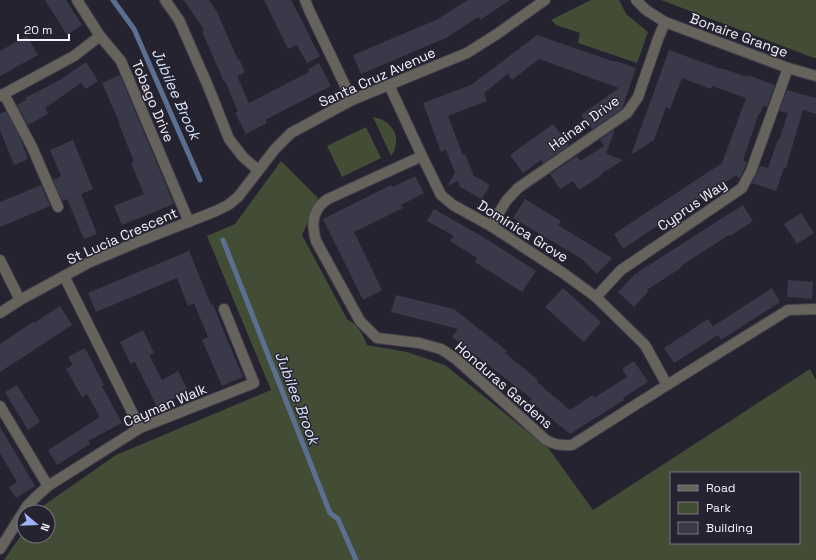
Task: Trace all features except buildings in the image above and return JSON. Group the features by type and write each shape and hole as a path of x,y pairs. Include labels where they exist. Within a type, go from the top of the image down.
{"street":[{"name":"Tobago Drive","path":"77,0 100,36 121,61 189,222"},
{"path":"165,0 179,20 229,139 243,157 258,170"},
{"path":"306,0 309,10 352,100"},
{"name":"Santa Cruz Avenue","path":"216,212 238,197 275,149 291,133 352,100 467,53 545,0"},
{"name":"Bonaire Grange","path":"636,0 646,10 665,22 788,68 816,76"},
{"name":"Hainan Drive","path":"491,226 506,201 518,188 627,113 638,97 665,22"},
{"path":"58,207 32,146 2,95 74,56 100,36"},
{"name":"Cyprus Way","path":"596,297 621,270 742,188 751,171 788,68"},
{"name":"Dominica Grove","path":"389,85 441,195 453,205 491,226 563,273 596,297 645,345 667,384"},
{"name":"Honduras Gardens","path":"422,156 328,198 319,207 313,219 313,229 316,241 360,321 377,338 419,343 441,349 456,359 552,444 562,446 572,445 667,384 788,310 816,309"},
{"name":"St Lucia Crescent","path":"0,312 88,263 216,212"},
{"path":"0,260 20,300"},
{"path":"64,276 140,428"},
{"name":"Cayman Walk","path":"0,549 27,506 48,486 140,428 254,383 224,309"},
{"path":"0,406 48,486"}],"green space":[{"path":"591,0 619,0 626,14 648,32 637,63 578,43 580,33 556,25 551,20"},
{"path":"661,0 816,0 816,58 814,58"},
{"path":"373,117 386,122 394,131 396,143 391,156"},
{"path":"366,127 381,158 342,177 327,146"},
{"path":"281,161 318,198 302,235 347,319 360,330 367,345 407,352 445,365 549,449 593,510 810,369 816,380 816,560 4,560 16,543 16,544 56,544 56,504 46,504 116,455 271,390 207,236 235,224"}],"waterway":[{"name":"Jubilee Brook","path":"113,0 134,29 200,180"},
{"name":"Jubilee Brook","path":"223,240 330,513 338,519 356,560"}]}
